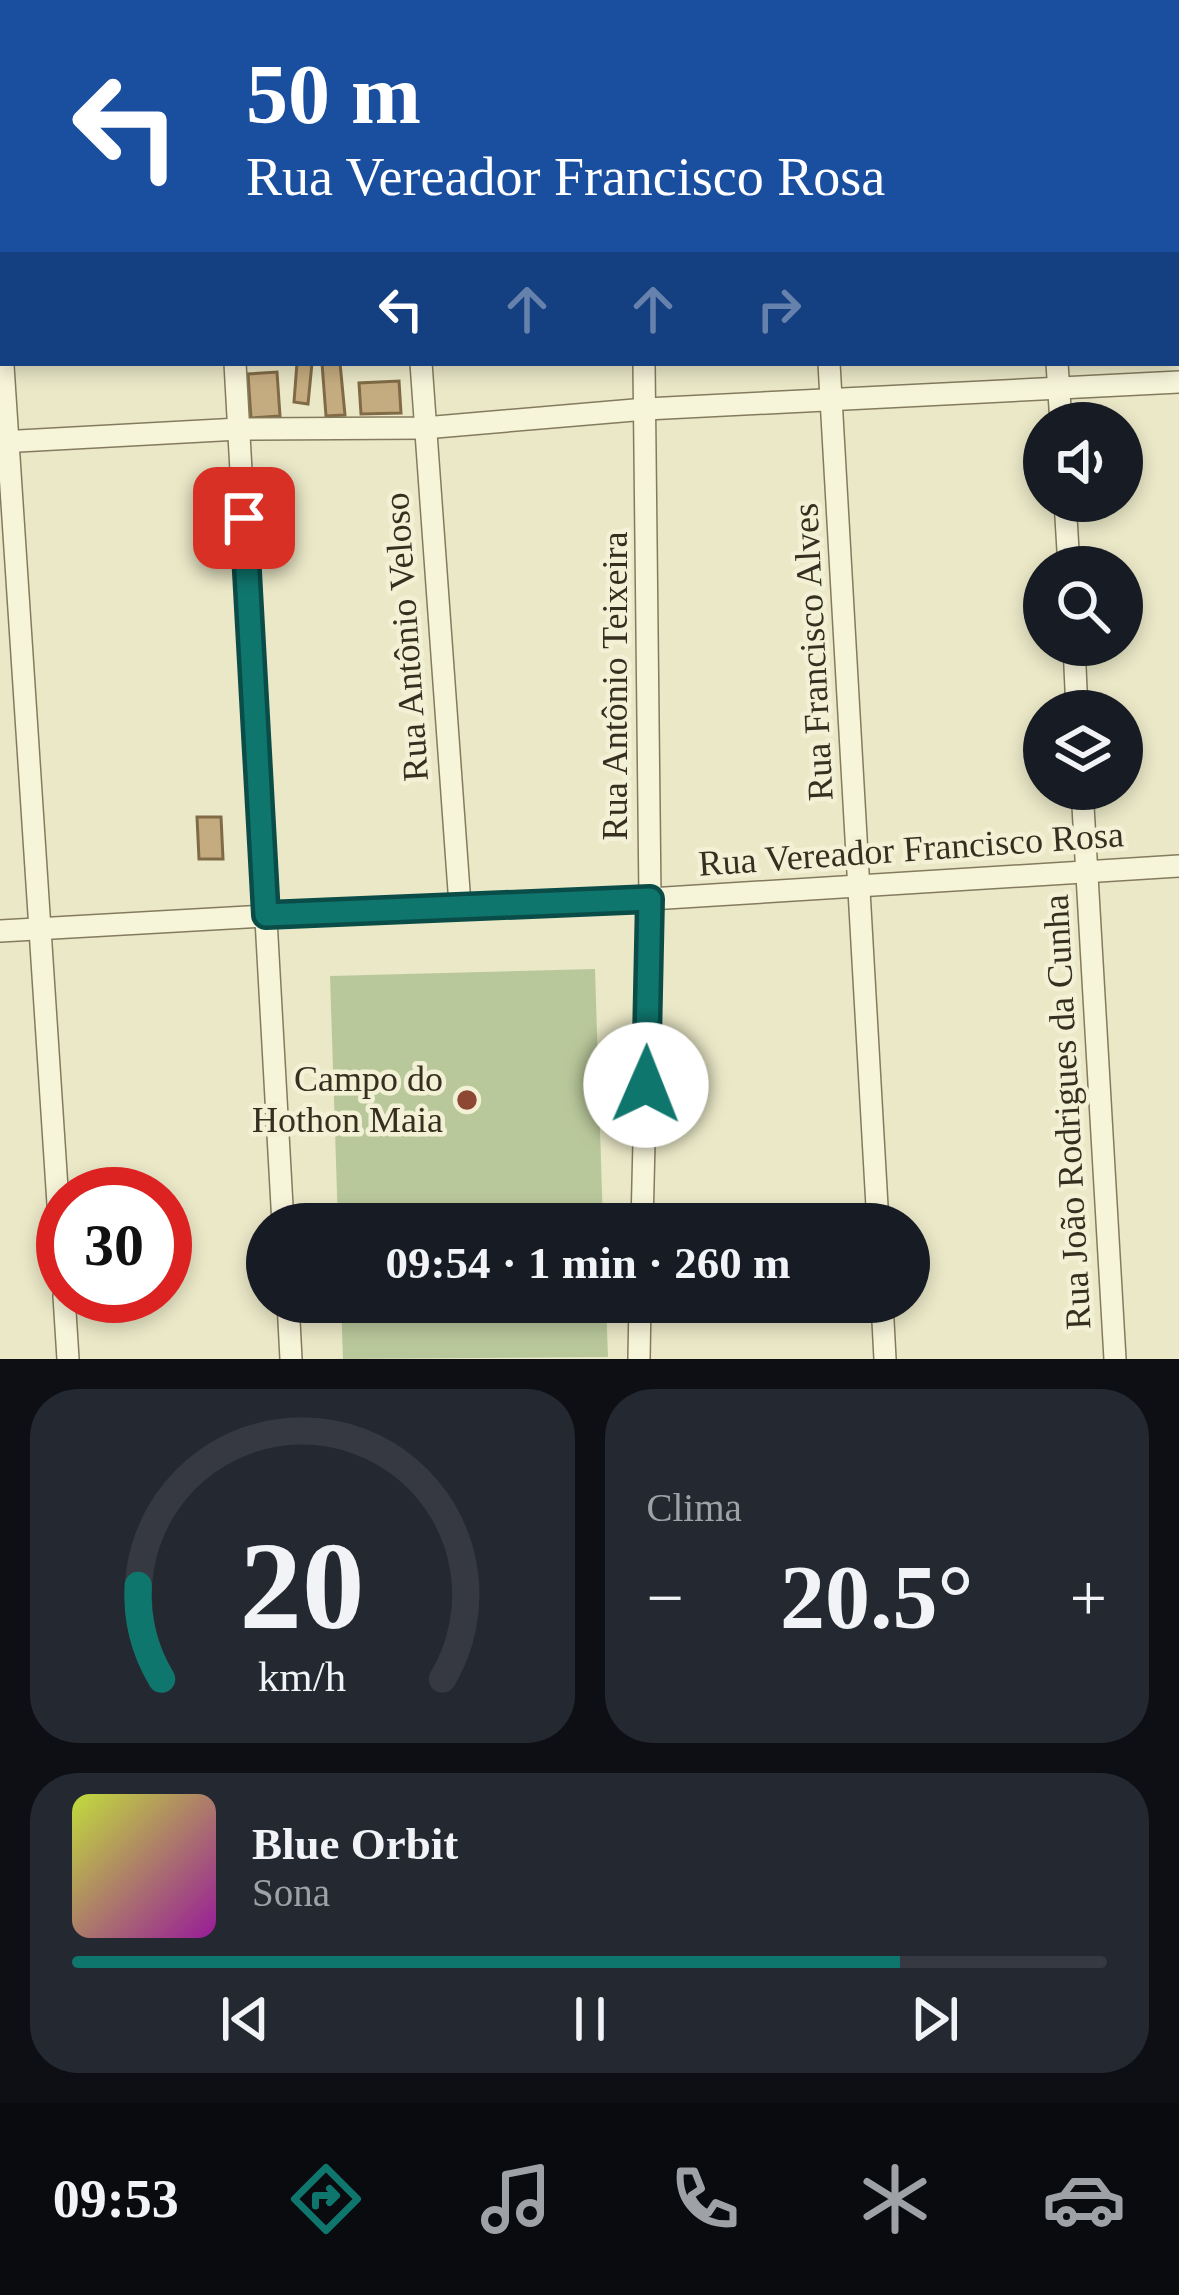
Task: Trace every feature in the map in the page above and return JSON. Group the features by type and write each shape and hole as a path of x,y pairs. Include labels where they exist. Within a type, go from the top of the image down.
{"street":[{"path":"1,366 56,1167"},
{"path":"235,366 282,1203"},
{"name":"Rua Antônio Veloso","path":"421,366 460,905"},
{"name":"Rua Antônio Teixeira","path":"643,1203 650,899 644,366"},
{"name":"Rua Francisco Alves","path":"830,366 877,1203"},
{"path":"1058,366 1060,402"},
{"path":"3,442 238,429 424,428 646,409 1179,382"},
{"name":"Rua João Rodrigues da Cunha","path":"1083,810 1114,1359"},
{"name":"Rua Vereador Francisco Rosa","path":"0,931 650,899 1179,866"},
{"path":"66,1323 68,1359"},
{"path":"289,1323 291,1359"},
{"path":"639,1359 640,1323"},
{"path":"883,1323 885,1359"}],"green space":[{"name":"Campo do Hothon Maia","path":"595,969 602,1203 337,1203 330,976"},
{"path":"342,1323 607,1323 608,1357 343,1359"}],"building":[{"path":"297,366 312,366 308,404 294,402"},
{"path":"322,366 340,366 345,415 326,416"},
{"path":"277,372 280,416 251,418 248,374"},
{"path":"399,381 401,413 361,414 359,383"},
{"path":"197,817 221,817 223,859 199,859"}],"place":[{"name":"Campo do Hothon Maia","path":"467,1100"}],"route":[{"path":"244,518 266,915 650,899 646,1085"}]}
